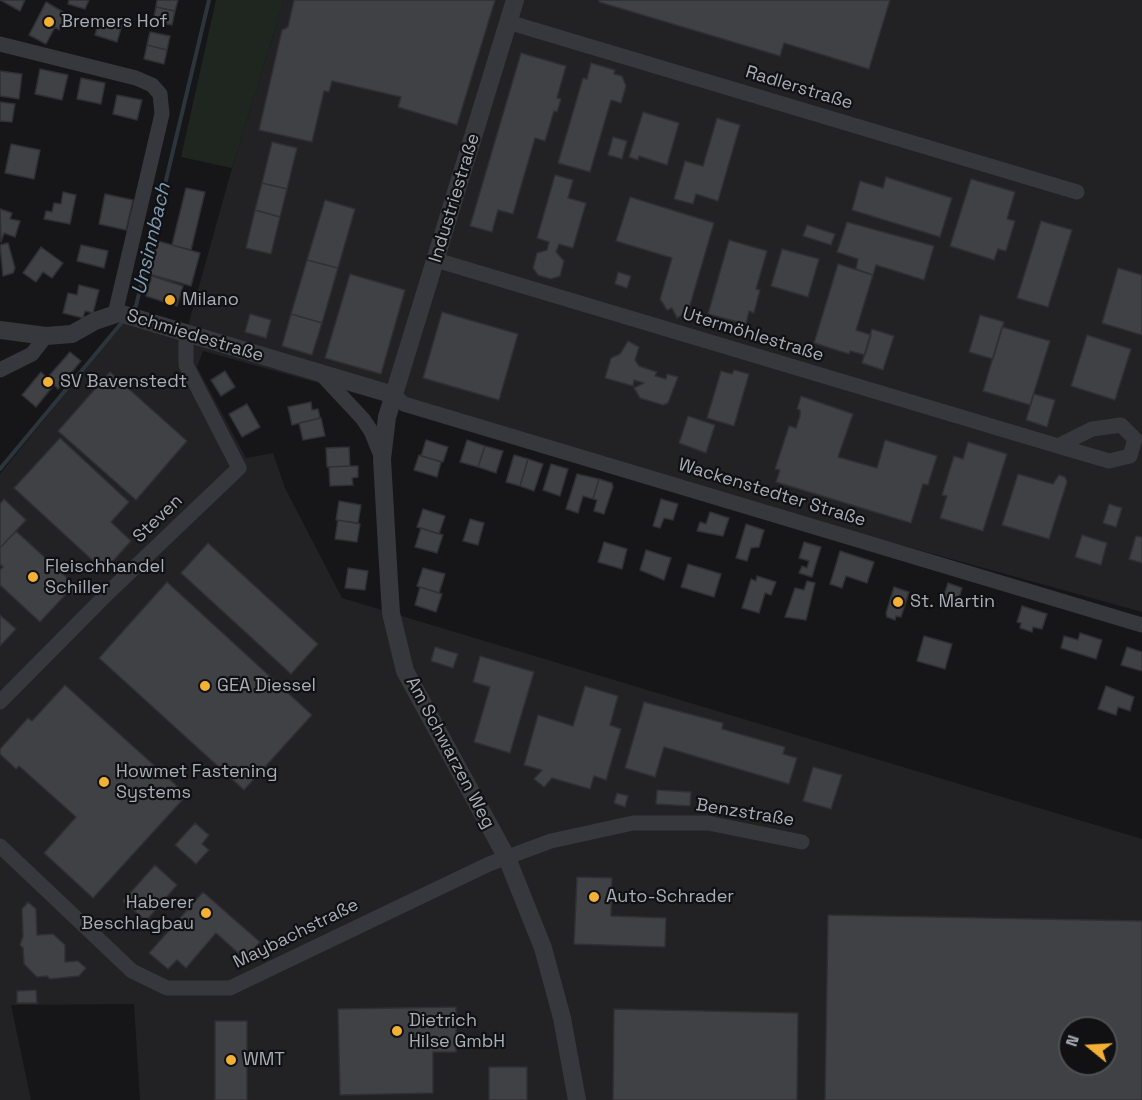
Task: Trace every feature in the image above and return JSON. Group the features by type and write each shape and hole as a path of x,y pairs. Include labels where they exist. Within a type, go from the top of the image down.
{"street":[{"name":"Industriestraße","path":"394,395 515,0"},
{"name":"Radlerstraße","path":"508,22 1077,192"},
{"path":"0,44 136,78 152,85 160,94 162,114 122,315"},
{"name":"Utermöhlestraße","path":"436,260 1059,446"},
{"name":"Schmiedestraße","path":"0,330 46,336 72,334 122,315 394,395"},
{"name":"Steven","path":"0,702 238,468 186,365 186,333"},
{"path":"0,370 32,354 46,336"},
{"path":"321,374 372,431 382,459"},
{"name":"Am Schwarzen Weg","path":"394,395 387,417 382,459 391,613 405,671 507,858 533,920 555,984 577,1100"},
{"name":"Wackenstedter Straße","path":"394,395 404,404 1142,625"},
{"name":"Benzstraße","path":"507,858 551,841 633,823 708,823 802,842"},
{"name":"Maybachstraße","path":"0,846 132,971 167,988 230,988 386,912 507,858"}],"shaded area":[{"path":"216,0 284,0 232,168 181,157"},
{"path":"284,0 1142,0 1142,612 203,351 197,367 246,458 273,453 285,488 342,598 1142,839 1142,1100 140,1100 134,1004 11,1005 31,1100 0,1100 0,474 125,320 186,333 232,168"}],"building":[{"path":"0,0 25,0 20,11"},
{"path":"69,0 89,0 85,9 68,4"},
{"path":"157,0 178,0 175,11 156,7"},
{"path":"294,0 495,0 457,125 398,107 401,97 332,81 329,92 324,91 312,142 259,130 282,30 288,27"},
{"path":"599,0 890,0 869,69 784,43 780,56 599,2"},
{"name":"Bremers Hof","path":"46,2 63,12 61,15 66,17 59,30 55,27 46,44 29,35"},
{"path":"156,7 175,11 172,25 153,21"},
{"path":"100,18 122,25 117,42 95,35"},
{"path":"150,32 170,36 167,50 147,45"},
{"path":"147,45 167,50 164,64 144,59"},
{"path":"521,53 566,66 557,98 561,99 557,112 554,111 545,141 535,138 513,214 498,210 492,232 470,226"},
{"path":"591,63 615,70 614,74 622,76 626,86 621,103 611,100 590,172 558,163 583,78 587,79"},
{"path":"40,69 68,75 62,100 35,94"},
{"path":"0,71 22,74 19,99 0,96"},
{"path":"81,78 105,83 101,104 77,99"},
{"path":"117,95 142,100 137,120 113,114"},
{"path":"0,102 15,104 12,122 0,121"},
{"path":"643,112 679,123 667,165 639,156 638,160 629,157"},
{"path":"717,118 740,125 718,201 696,194 693,204 674,199 685,161 703,166"},
{"path":"613,137 627,141 622,159 608,155"},
{"path":"272,142 297,148 287,189 262,183"},
{"path":"11,144 40,150 34,179 5,173"},
{"path":"555,175 573,180 568,198 586,203 573,248 559,244 556,252 564,261 560,276 551,279 538,275 533,268 537,253 547,250 549,242 537,238"},
{"path":"886,177 952,198 940,237 852,210 860,181 883,188"},
{"path":"971,179 1015,192 1007,219 1015,221 1006,251 998,249 994,260 950,246"},
{"path":"262,183 287,189 280,217 255,210"},
{"path":"186,188 205,192 191,250 172,245"},
{"path":"63,192 76,195 70,224 44,219 46,211 52,212 54,203 61,204"},
{"path":"105,194 133,200 126,230 99,224"},
{"path":"630,197 714,223 688,312 677,318 672,308 667,310 660,299 672,258 616,241"},
{"path":"325,200 355,209 338,268 307,260"},
{"path":"0,209 12,213 10,219 20,221 15,237 4,233 1,242"},
{"path":"255,210 280,217 271,254 246,248"},
{"path":"1041,221 1072,230 1048,307 1017,298"},
{"path":"847,222 934,246 924,280 876,265 873,275 856,269 858,259 837,252"},
{"path":"807,225 835,234 831,245 803,236"},
{"path":"729,240 767,251 756,289 760,290 754,313 749,311 746,324 708,314"},
{"path":"158,241 200,253 191,286 149,274"},
{"path":"8,243 15,268 13,273 3,276 0,245"},
{"path":"81,245 108,251 104,268 77,261"},
{"path":"41,247 63,263 52,278 43,272 36,282 23,273"},
{"path":"782,249 819,259 808,297 771,286"},
{"path":"307,260 338,268 322,323 291,314"},
{"path":"838,264 873,275 856,330 871,335 865,355 850,351 849,354 814,343"},
{"path":"1118,268 1142,275 1142,335 1102,323"},
{"path":"618,272 631,276 627,288 615,284"},
{"path":"350,274 405,290 381,374 325,358"},
{"path":"152,276 183,286 177,306 146,296"},
{"path":"79,285 99,290 93,313 85,311 83,318 63,313 68,293 77,295"},
{"path":"442,312 518,334 499,400 423,378"},
{"path":"250,314 271,320 266,338 245,332"},
{"path":"291,314 322,323 312,355 282,346"},
{"path":"980,315 1004,322 993,359 969,352"},
{"path":"1002,327 1050,341 1030,405 983,391"},
{"path":"872,329 894,336 883,370 862,363"},
{"path":"1087,335 1131,349 1115,400 1071,386"},
{"path":"628,341 639,347 635,360 639,366 657,372 655,376 666,379 667,374 678,377 668,403 663,405 640,398 634,388 644,383 634,380 633,386 605,378 611,358 620,354"},
{"name":"SV Bavenstedt","path":"70,352 81,361 58,389 54,385 36,407 22,395 41,372 47,378"},
{"path":"734,370 749,374 734,426 707,418 721,371 732,374"},
{"path":"225,371 235,387 221,396 211,380"},
{"path":"110,372 187,441 136,500 58,431"},
{"path":"1034,394 1055,400 1047,427 1026,420"},
{"path":"801,396 853,414 838,457 877,468 885,440 937,456 928,485 923,484 911,523 776,482 780,470 775,469 789,426 796,428 800,416 800,410 797,409"},
{"path":"311,402 312,410 318,409 320,418 292,425 288,407"},
{"path":"247,404 260,427 242,437 229,414"},
{"path":"688,416 715,425 706,453 679,443"},
{"path":"321,418 325,436 303,440 299,423"},
{"path":"60,438 129,502 111,522 131,541 104,571 14,488"},
{"path":"426,440 448,447 443,462 421,456"},
{"path":"467,440 485,446 478,467 460,462"},
{"path":"968,442 1007,454 983,531 940,518 947,496 942,495 954,456 963,459"},
{"path":"485,446 503,451 496,473 478,467"},
{"path":"349,447 350,466 327,467 326,448"},
{"path":"419,455 441,462 437,477 414,470"},
{"path":"514,455 528,459 520,486 506,482"},
{"path":"528,459 543,464 534,491 520,486"},
{"path":"551,464 568,469 560,496 543,490"},
{"path":"358,466 358,477 352,478 353,485 330,486 329,467"},
{"path":"577,474 599,479 593,499 583,496 578,513 566,509"},
{"path":"1018,474 1053,484 1059,475 1065,477 1067,482 1049,539 1002,525"},
{"path":"599,479 612,483 613,487 604,514 594,511 597,500 593,499"},
{"path":"4,499 26,520 0,548 0,504"},
{"path":"661,499 678,504 673,520 664,518 660,528 653,526"},
{"path":"339,501 361,505 358,523 336,520"},
{"path":"1109,504 1122,508 1116,527 1103,523"},
{"path":"423,509 445,516 439,534 417,527"},
{"path":"710,512 729,518 723,536 697,531 700,522 706,524"},
{"path":"470,519 484,523 478,545 463,541"},
{"path":"338,520 360,524 357,542 335,539"},
{"path":"746,524 764,530 759,547 751,548 747,561 736,558"},
{"path":"421,528 443,535 437,553 415,547"},
{"name":"Fleischhandel Schiller","path":"16,531 78,588 71,595 68,592 40,622 0,585 0,570 3,567 0,564 0,548"},
{"path":"1082,535 1107,543 1101,565 1075,557"},
{"path":"1136,536 1142,537 1142,563 1129,559"},
{"path":"604,542 627,549 622,569 598,562"},
{"path":"804,542 821,547 812,577 799,573 802,566 807,568 809,561 799,558"},
{"name":"GEA Diessel","path":"208,543 318,644 291,674 181,573"},
{"path":"646,550 671,558 664,580 640,570"},
{"path":"840,551 874,562 867,583 846,576 842,588 830,584"},
{"path":"688,564 721,574 714,597 681,587"},
{"path":"348,568 368,571 365,590 345,588"},
{"path":"423,568 445,574 439,593 417,586"},
{"path":"757,576 776,582 771,595 765,593 759,613 742,608 751,579 756,581"},
{"path":"807,581 815,583 806,620 785,617 795,588 804,590"},
{"name":"GEA Diessel","path":"167,582 312,715 244,790 99,658"},
{"path":"948,583 962,588 956,608 941,604"},
{"path":"420,587 442,594 436,612 415,605"},
{"name":"St. Martin","path":"894,587 909,592 901,617 896,616 895,620 887,617 886,613"},
{"path":"1022,606 1047,614 1042,629 1033,627 1032,632 1020,628 1021,623 1017,622"},
{"path":"0,615 16,629 0,646"},
{"path":"1080,633 1102,640 1096,659 1061,648 1064,636 1078,640"},
{"path":"924,636 952,644 945,669 917,661"},
{"path":"435,647 458,654 453,668 431,661"},
{"path":"1127,647 1142,652 1142,671 1121,665"},
{"path":"480,656 534,672 510,753 474,742 490,687 473,682"},
{"name":"Howmet Fastening Systems","path":"65,685 187,795 93,898 44,853 76,817 19,766 16,769 0,754 0,749 28,718 32,721"},
{"path":"585,686 618,696 610,725 621,729 606,780 594,776 590,789 552,778 544,787 534,779 542,770 524,765 538,715 573,726"},
{"path":"1106,686 1134,697 1130,711 1118,707 1116,715 1098,709"},
{"path":"644,702 723,723 722,729 785,747 783,754 797,758 789,784 664,747 655,777 625,768"},
{"path":"813,767 842,775 831,809 803,801"},
{"path":"657,790 691,792 690,806 656,804"},
{"path":"617,793 628,796 625,807 614,803"},
{"path":"195,823 209,835 202,844 209,850 196,864 175,845"},
{"path":"155,865 177,885 146,921 123,901"},
{"name":"Auto-Schrader","path":"577,877 612,878 611,916 666,918 665,947 574,944"},
{"name":"Haberer Beschlagbau","path":"203,892 260,942 245,959 216,933 186,968 177,960 168,969 149,953"},
{"path":"28,902 36,909 37,935 53,934 65,945 65,962 78,961 86,968 79,976 50,979 47,976 37,977 24,964 23,948 20,945 23,936 22,909"},
{"path":"828,915 1142,921 1142,1100 825,1100"},
{"path":"36,990 37,1003 17,1003 17,991"},
{"name":"Dietrich Hilse GmbH","path":"456,1007 456,1052 433,1052 433,1093 340,1095 338,1009"},
{"path":"614,1009 798,1013 797,1100 613,1100"},
{"name":"WMT","path":"215,1021 247,1021 247,1100 215,1100"},
{"path":"489,1067 527,1067 527,1100 489,1100"}],"waterway":[{"name":"Unsinnbach","path":"132,310 136,306 209,0"},
{"name":"Unsinnbach","path":"0,469 123,321"}],"place":[{"name":"Bremers Hof","path":"49,22"},
{"name":"Milano","path":"170,300"},
{"name":"SV Bavenstedt","path":"48,382"},
{"name":"Fleischhandel Schiller","path":"33,577"},
{"name":"St. Martin","path":"898,602"},
{"name":"GEA Diessel","path":"205,686"},
{"name":"Howmet Fastening Systems","path":"104,782"},
{"name":"Auto-Schrader","path":"594,897"},
{"name":"Haberer Beschlagbau","path":"206,913"},
{"name":"Dietrich Hilse GmbH","path":"397,1031"},
{"name":"WMT","path":"231,1060"}]}
